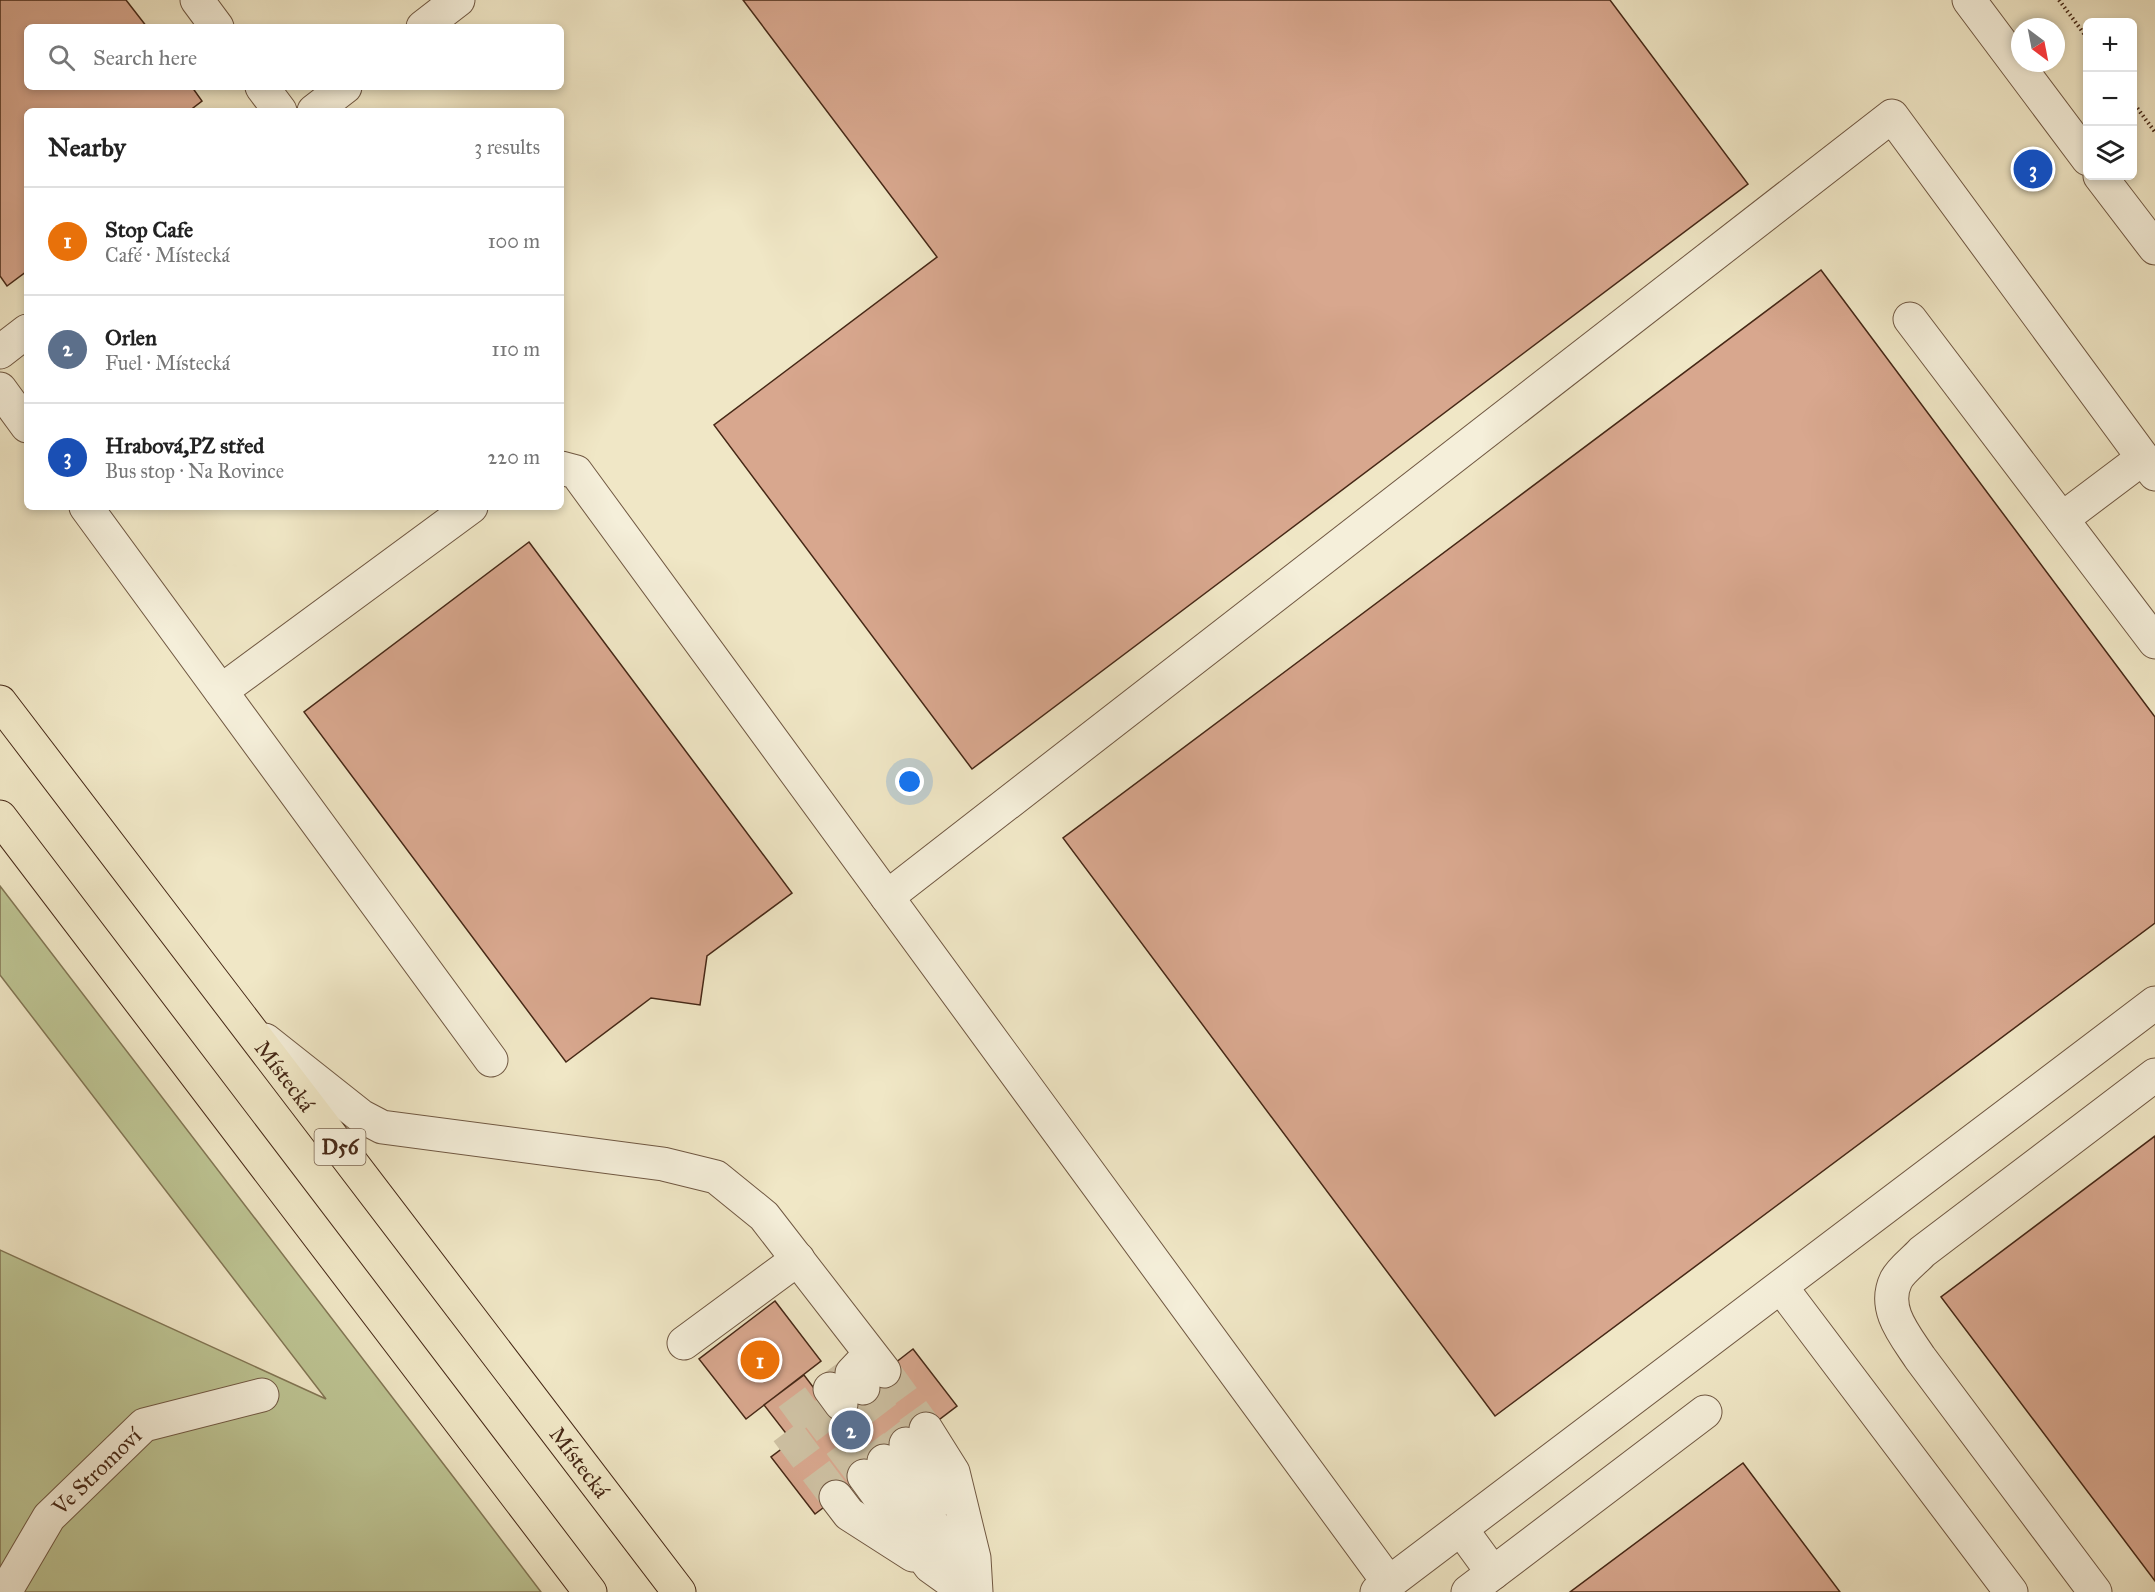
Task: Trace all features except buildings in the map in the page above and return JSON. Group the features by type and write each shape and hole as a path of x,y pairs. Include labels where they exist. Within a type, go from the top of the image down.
{"highway":[{"name":"Místecká","path":"0,702 679,1592"},
{"path":"0,817 590,1592"}],"street":[{"path":"197,0 215,24"},
{"path":"427,24 458,0"},
{"path":"1969,0 2083,152"},
{"path":"264,90 278,108"},
{"path":"318,108 341,90"},
{"path":"887,897 1892,116 2149,466 2062,519"},
{"path":"2103,180 2155,248"},
{"path":"1910,319 2155,642"},
{"path":"0,352 24,333"},
{"path":"0,389 24,422"},
{"path":"564,469 576,472 887,897 1383,1588 2155,1003"},
{"path":"88,510 491,1060"},
{"path":"221,691 467,510"},
{"path":"249,1028 360,1116 382,1127 663,1164 716,1177 764,1216 798,1259 858,1381"},
{"path":"2096,1592 1920,1358 1895,1318 1892,1301 1896,1280 1922,1252 2155,1075"},
{"path":"684,1342 798,1259"},
{"path":"1781,1287 2011,1592"},
{"name":"Ve Stromoví","path":"5,1592 49,1517 144,1425 262,1395"},
{"path":"1468,1592 1705,1412"},
{"path":"895,1453 953,1472 974,1558 972,1588"},
{"path":"895,1453 930,1566"},
{"path":"895,1453 972,1588"},
{"path":"836,1497 849,1514 930,1566 972,1588"},
{"path":"1461,1529 1493,1573"}],"path":[{"path":"2059,0 2083,32"},
{"path":"2137,107 2155,132"}],"green space":[{"path":"0,886 541,1592 0,1592 0,1250 326,1399 0,975"}],"tunnel":[{"path":"884,1371 926,1429"},
{"path":"836,1497 782,1425 852,1373"},
{"path":"863,1388 906,1444"},
{"path":"841,1404 884,1461"},
{"path":"810,1405 864,1476"}],"place":[{"name":"Hrabová,PZ střed","path":"2033,169"},
{"name":"Stop Cafe","path":"760,1360"},
{"name":"Orlen","path":"851,1430"}]}
